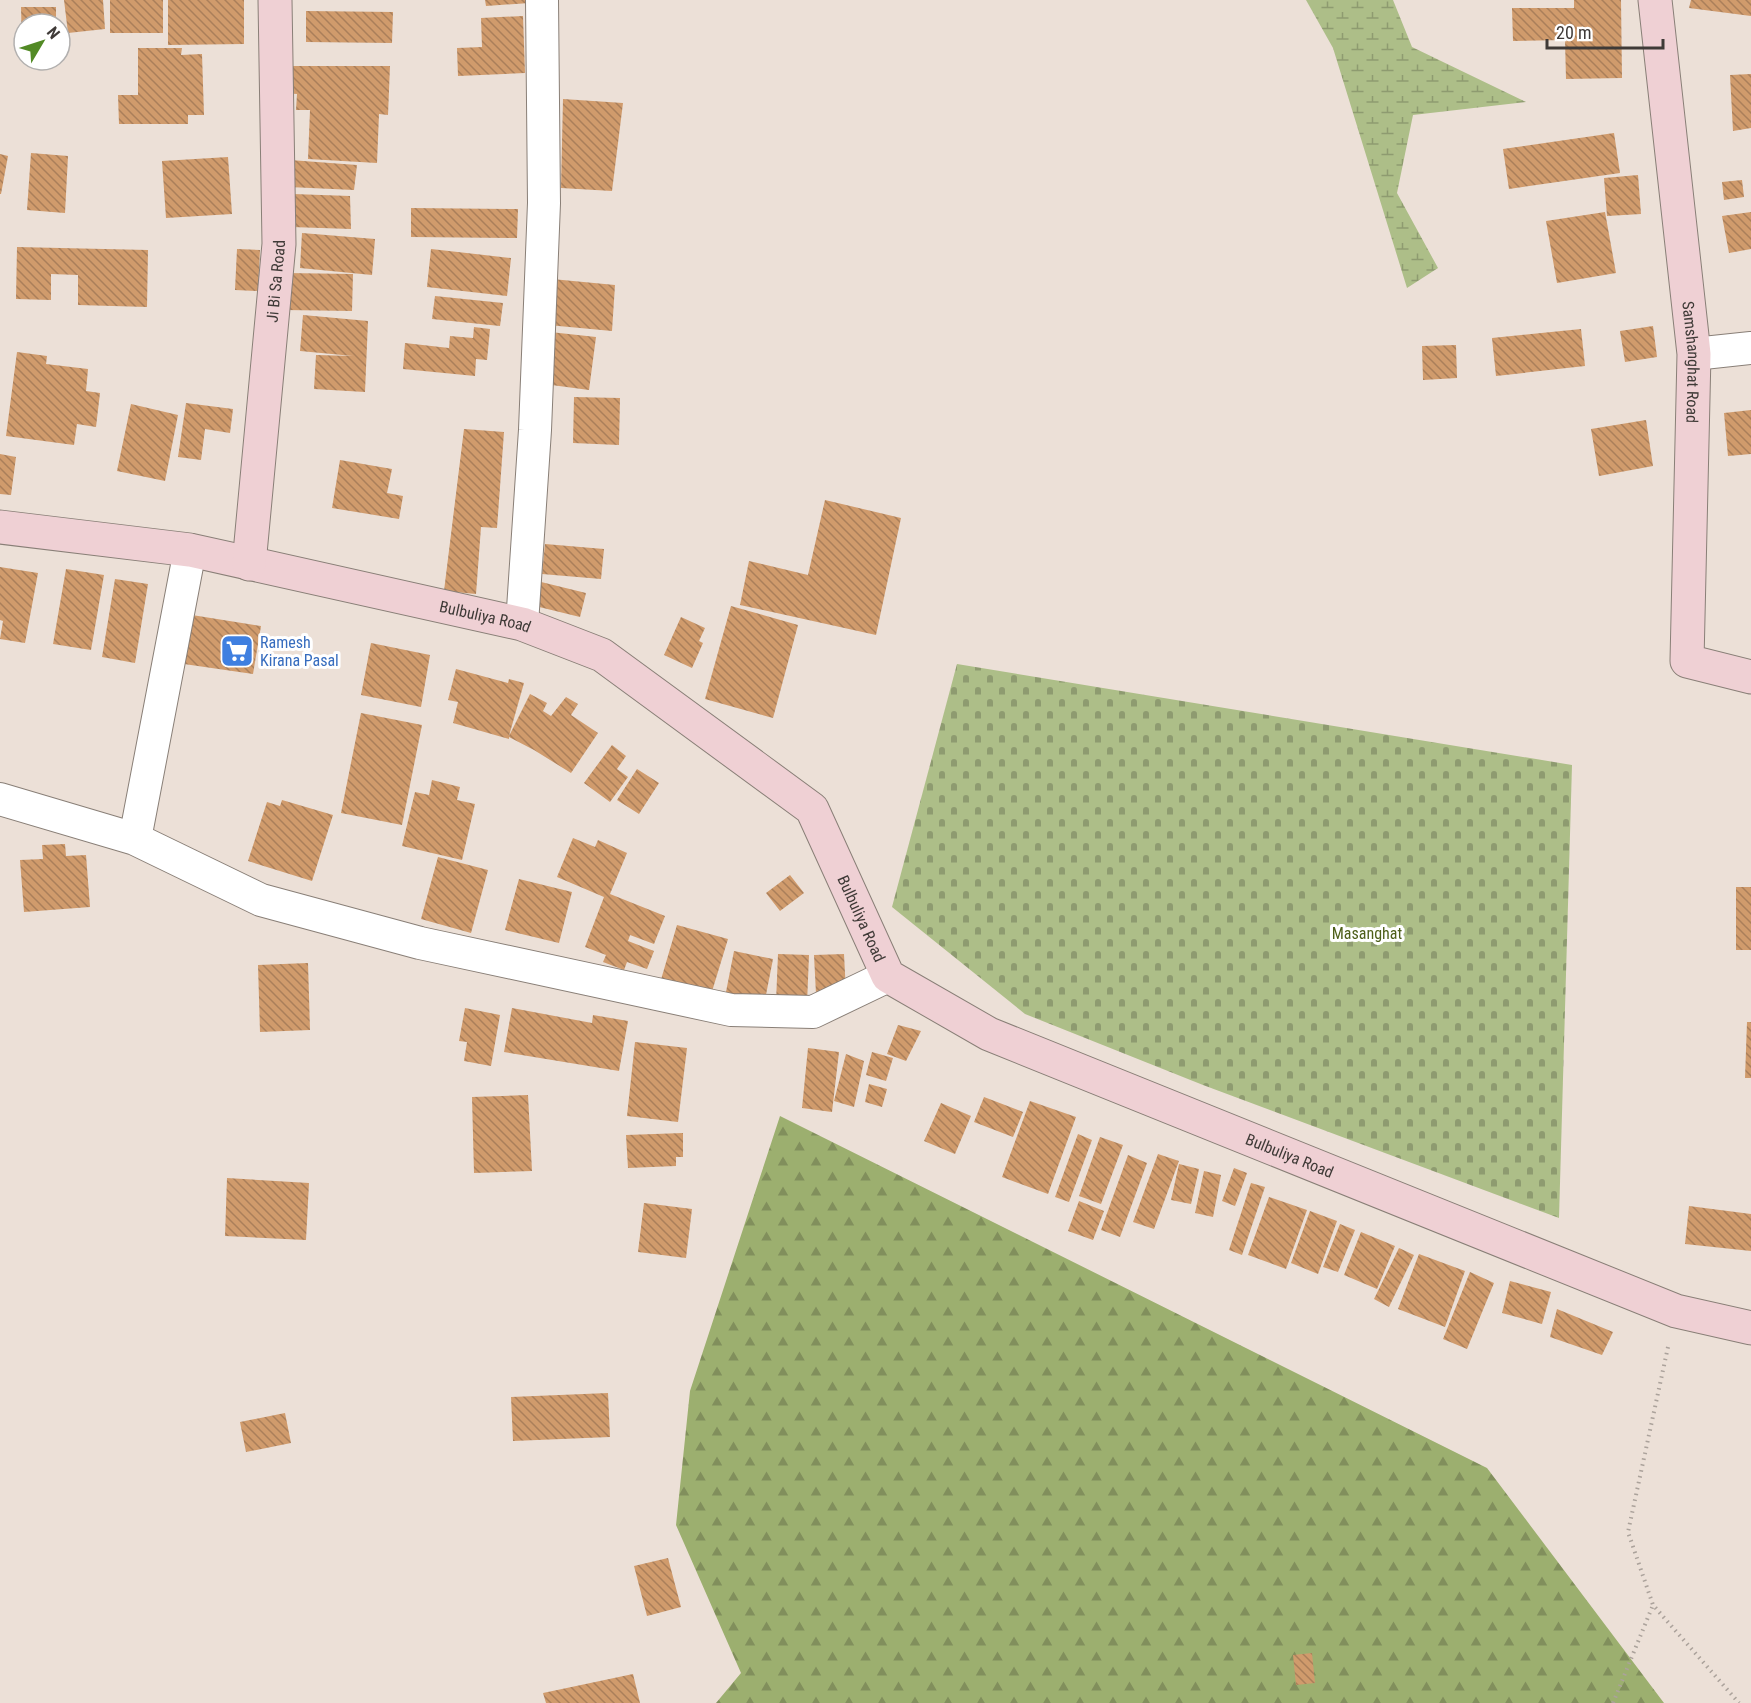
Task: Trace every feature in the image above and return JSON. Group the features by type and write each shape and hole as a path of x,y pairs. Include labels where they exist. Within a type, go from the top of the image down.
{"main road":[{"name":"Ji Bi Sa Road","path":"249,564 279,244 275,0"},
{"name":"Samshanghat Road","path":"1655,0 1694,354 1687,661 1751,677"},
{"name":"Bulbuliya Road","path":"0,526 190,550 522,624 602,655 812,809 888,976 989,1034 1676,1311 1751,1328"}],"street":[{"path":"522,624 535,430 544,203 542,0"},
{"path":"1694,354 1751,348"},
{"path":"135,839 190,550"},
{"path":"0,799 135,839 261,900 420,943 731,1010 813,1012 888,976"}],"path":[{"path":"1676,1311 1628,1532 1653,1605 1739,1703"},
{"path":"1613,1703 1653,1605"}],"green space":[{"path":"1306,0 1393,0 1412,47 1526,102 1413,115 1397,193 1438,268 1407,288 1333,48"},
{"name":"Masanghat","path":"957,664 1572,765 1559,1218 1203,1085 1025,1014 892,907"},
{"path":"780,1116 1487,1468 1664,1703 716,1703 741,1673 676,1525 690,1391"}],"building":[{"path":"64,0 103,0 105,29 72,33 72,12 65,12"},
{"path":"110,0 163,0 163,33 110,33"},
{"path":"168,0 244,0 244,44 168,45"},
{"path":"485,0 529,0 530,3 486,6"},
{"path":"1574,0 1621,0 1622,78 1566,79 1565,40 1513,41 1512,8 1574,8"},
{"path":"1691,0 1751,0 1751,16 1689,8"},
{"path":"21,7 56,7 56,12 21,12"},
{"path":"306,11 393,12 392,43 306,42"},
{"path":"523,16 525,73 458,76 457,48 482,47 481,18"},
{"path":"138,48 182,48 181,55 202,54 204,115 188,115 188,124 119,124 118,95 138,95"},
{"path":"285,66 390,66 388,115 379,114 377,163 308,159 310,110 296,110 297,94 282,93"},
{"path":"1751,74 1751,128 1733,131 1730,75"},
{"path":"563,99 623,103 612,191 561,188"},
{"path":"1614,133 1620,173 1509,189 1503,149"},
{"path":"31,153 68,156 65,213 27,210"},
{"path":"0,154 8,156 1,194 0,194"},
{"path":"228,157 232,214 166,218 162,161"},
{"path":"290,160 357,165 354,190 289,187"},
{"path":"1638,175 1641,214 1607,216 1604,178"},
{"path":"1742,180 1744,197 1724,200 1722,182"},
{"path":"293,194 350,196 351,229 291,227"},
{"path":"411,208 518,209 517,238 411,237"},
{"path":"1605,212 1616,273 1557,283 1546,221"},
{"path":"1751,212 1751,249 1729,253 1722,216"},
{"path":"302,233 375,239 372,275 300,268"},
{"path":"17,247 148,250 147,307 78,305 78,275 51,274 51,300 16,299"},
{"path":"237,249 260,250 258,291 235,290"},
{"path":"431,249 511,258 507,296 427,287"},
{"path":"286,273 353,274 352,311 285,310"},
{"path":"552,279 615,285 612,331 548,325"},
{"path":"435,296 503,303 500,326 432,319"},
{"path":"303,315 368,321 365,392 314,389 316,355 353,356 300,351"},
{"path":"1653,326 1657,357 1625,362 1620,331"},
{"path":"474,327 490,329 487,360 476,359 475,376 403,369 405,343 449,348 450,336 473,338"},
{"path":"1581,329 1585,366 1496,376 1492,338"},
{"path":"550,332 596,337 589,390 544,384"},
{"path":"1456,345 1457,378 1423,380 1422,346"},
{"path":"17,352 47,356 46,364 88,369 86,391 100,393 96,427 77,424 74,445 6,436"},
{"path":"574,397 620,398 619,445 573,443"},
{"path":"186,403 233,409 230,433 205,429 201,460 178,457"},
{"path":"131,404 178,415 165,481 117,471"},
{"path":"1751,410 1751,454 1728,456 1724,413"},
{"path":"1646,420 1653,466 1599,476 1591,429"},
{"path":"464,429 504,432 497,528 481,527 476,594 444,591"},
{"path":"0,454 16,457 11,495 0,494"},
{"path":"340,460 392,469 387,493 403,496 399,519 332,508"},
{"path":"825,500 901,518 876,635 740,605 749,561 808,575"},
{"path":"545,544 604,549 601,579 542,574"},
{"path":"0,567 38,573 25,643 0,639 3,621 0,620"},
{"path":"66,569 104,575 91,650 53,644"},
{"path":"115,579 148,584 135,663 102,657"},
{"path":"533,580 586,593 580,617 527,604"},
{"path":"731,606 798,625 773,718 705,699"},
{"path":"192,615 261,626 253,674 184,664"},
{"path":"681,617 705,628 699,641 703,643 692,668 664,655"},
{"path":"371,643 430,655 421,707 361,695"},
{"path":"456,669 508,683 509,679 524,683 509,736 530,694 547,703 543,711 551,716 566,697 578,704 571,715 598,733 571,773 509,737 509,739 453,723 458,702 448,700"},
{"path":"361,713 422,725 402,825 341,813"},
{"path":"612,745 626,756 617,769 628,777 610,802 584,783"},
{"path":"637,769 659,783 639,814 617,800"},
{"path":"432,780 460,787 457,800 475,804 462,860 402,846 415,792 429,795"},
{"path":"282,800 333,815 312,881 248,861 267,802 280,806"},
{"path":"573,838 595,847 598,840 627,853 610,894 665,916 654,944 630,935 628,941 654,951 647,969 627,962 624,970 603,962 606,955 585,947 604,897 557,877"},
{"path":"65,844 66,856 86,855 90,907 24,912 20,860 43,859 42,845"},
{"path":"438,857 488,870 471,933 421,919"},
{"path":"790,875 804,893 780,911 766,893"},
{"path":"519,879 572,892 559,943 505,930"},
{"path":"1736,887 1751,887 1751,950 1736,950"},
{"path":"677,925 728,939 710,998 660,983"},
{"path":"734,951 773,959 764,1005 725,997"},
{"path":"778,954 809,955 807,1004 776,1002"},
{"path":"844,954 846,993 816,994 814,955"},
{"path":"308,963 310,1030 260,1032 258,965"},
{"path":"465,1008 500,1015 491,1066 464,1061 467,1042 459,1041"},
{"path":"512,1008 592,1023 593,1015 628,1021 619,1071 504,1052"},
{"path":"1747,1022 1751,1022 1751,1078 1745,1078"},
{"path":"898,1025 921,1031 906,1061 887,1054"},
{"path":"635,1042 687,1048 678,1122 627,1116"},
{"path":"808,1048 839,1052 832,1112 802,1108"},
{"path":"872,1052 893,1058 886,1081 866,1075"},
{"path":"846,1054 864,1061 854,1107 834,1101"},
{"path":"869,1084 887,1089 882,1107 865,1102"},
{"path":"528,1095 532,1171 474,1173 472,1097"},
{"path":"984,1097 1023,1112 1013,1137 974,1122"},
{"path":"1030,1101 1076,1117 1048,1194 1002,1177"},
{"path":"941,1103 971,1116 955,1154 924,1141"},
{"path":"683,1133 683,1157 676,1157 676,1166 628,1168 626,1135"},
{"path":"1078,1134 1092,1140 1069,1202 1055,1197"},
{"path":"1100,1137 1123,1145 1101,1204 1079,1196"},
{"path":"1158,1154 1179,1161 1154,1229 1133,1222"},
{"path":"1128,1155 1147,1163 1120,1237 1101,1230"},
{"path":"1179,1164 1199,1169 1191,1204 1171,1200"},
{"path":"1234,1168 1247,1173 1235,1206 1222,1201"},
{"path":"1204,1171 1221,1175 1213,1217 1195,1213"},
{"path":"227,1178 309,1183 306,1240 225,1236"},
{"path":"1251,1183 1265,1187 1242,1255 1229,1250"},
{"path":"1269,1197 1307,1210 1286,1269 1248,1255"},
{"path":"1079,1201 1104,1211 1093,1240 1068,1231"},
{"path":"644,1203 692,1209 686,1258 638,1252"},
{"path":"1689,1206 1751,1214 1751,1251 1685,1244"},
{"path":"1310,1211 1337,1221 1318,1274 1291,1263"},
{"path":"1340,1224 1355,1230 1338,1272 1323,1267"},
{"path":"1361,1232 1395,1246 1377,1289 1344,1275"},
{"path":"1399,1248 1414,1255 1389,1307 1374,1299"},
{"path":"1419,1254 1465,1271 1445,1327 1398,1309"},
{"path":"1470,1272 1494,1283 1467,1349 1443,1339"},
{"path":"1510,1281 1551,1292 1542,1324 1502,1313"},
{"path":"1557,1309 1613,1332 1602,1355 1550,1337"},
{"path":"608,1393 610,1437 513,1441 511,1397"},
{"path":"285,1413 291,1443 246,1452 240,1422"},
{"path":"668,1558 681,1607 647,1616 634,1566"},
{"path":"1312,1653 1315,1683 1296,1685 1293,1655"},
{"path":"633,1674 640,1703 546,1703 543,1693"}],"place":[{"name":"Ramesh Kirana Pasal","path":"237,651"}]}
